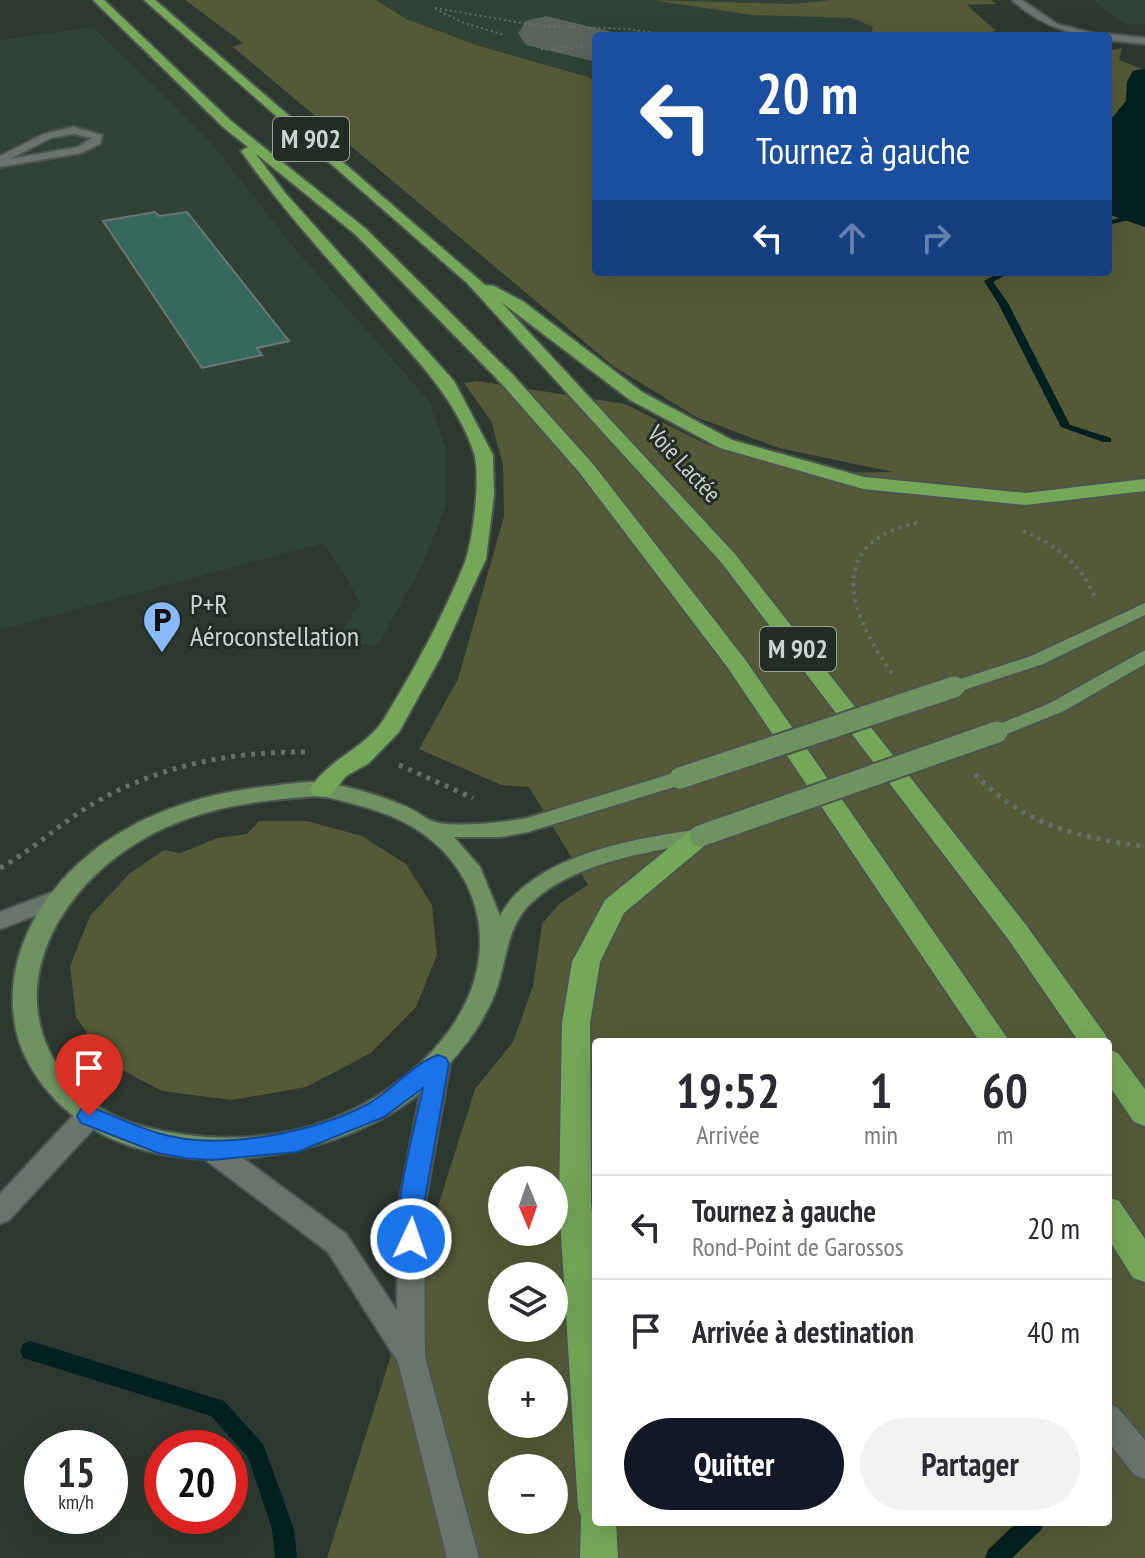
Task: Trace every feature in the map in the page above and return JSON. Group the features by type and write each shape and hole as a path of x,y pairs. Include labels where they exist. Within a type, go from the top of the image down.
{"highway":[{"name":"M 902","path":"98,0 227,124 361,232 507,379 586,468 736,663 993,1038"},
{"name":"Voie Lactée","path":"149,0 472,280 728,558 1017,932 1092,1038"},
{"path":"227,124 281,197 448,385 484,455 485,495 476,559 429,658 391,727 361,757 338,770 322,789"},
{"path":"472,280 518,305 636,396 726,444 863,483 1025,499 1145,485"},
{"path":"592,1450 575,1201 576,1023 586,962 614,907 700,836"},
{"path":"1112,1067 1145,1113"},
{"path":"1112,1217 1145,1267"},
{"path":"597,1526 599,1558"}],"main road":[{"path":"433,830 501,830 528,825 680,778 1037,660 1145,608"},
{"path":"494,949 488,903 467,863 433,830 401,812 322,789 266,792 206,803 150,825 100,858 58,898 28,955 23,1015 31,1049 50,1080 89,1116 158,1143 212,1150 297,1142 376,1111 438,1064 481,1004 494,949 518,902 562,872 638,845 700,836 997,732 1057,707 1145,656"}],"street":[{"path":"1016,0 1054,26 1079,32"},
{"path":"1112,37 1145,41"},
{"path":"80,131 98,137 95,144 81,150 0,162 51,134 80,131"},
{"path":"0,921 58,898"},
{"path":"438,1064 411,1209 411,1357 463,1558"},
{"path":"0,1212 89,1116"},
{"path":"212,1150 337,1243 411,1357"},
{"path":"1112,1423 1145,1464"}],"path":[{"path":"505,35 464,23 435,8 539,26 648,32"},
{"path":"551,45 565,48 574,43"},
{"path":"541,49 561,53 586,45"},
{"path":"388,760 483,801"}],"shaded area":[{"path":"356,0 939,0 911,32 592,32 592,158"},
{"path":"1093,0 1145,0 1145,25 1123,23"},
{"path":"93,27 209,140 296,250 429,401 446,449 446,506 421,568 377,646 335,640 361,603 324,543 0,630 0,40"}],"green space":[{"path":"185,0 376,0 406,19 476,45 592,80 592,276 1112,276 1112,215 1145,227 1145,1558 327,1558 475,1089 513,1042 533,986 542,924 560,903 588,885 529,787 501,785 419,749 458,679 504,516 503,465 491,421 464,383 477,381 625,404 708,445 808,473 893,472 779,448 696,417 613,366 233,47 243,43"},
{"path":"651,0 792,4 831,0 991,0 996,4 967,5 996,31 872,32 873,27 852,18 752,15"},
{"path":"1122,48 1119,60 1142,69 1133,71 1127,82 1126,101 1112,118 1112,50"},
{"path":"259,821 307,821 362,836 406,864 432,905 437,955 416,1007 371,1053 306,1087 232,1100 162,1091 107,1062 76,1017 70,966 90,916 130,873 164,850 180,853 218,838 247,834"}],"water":[{"path":"1145,69 1145,227 1112,215 1112,118 1126,101 1127,82 1133,71"}],"building":[{"path":"155,212 159,216 187,212 289,341 257,348 262,355 202,368 103,221"}],"waterway":[{"path":"1112,222 1145,214"},
{"path":"999,276 988,281 1003,303 1066,427 1107,440"},
{"path":"30,1351 217,1408 256,1451 283,1529 286,1558"},
{"path":"996,1558 1029,1526"}],"taxiway":[{"path":"546,33 592,44"}],"place":[{"name":"P+R Aéroconstellation","path":"162,654"}],"route":[{"path":"89,1116 158,1143 184,1148 212,1150 297,1142 376,1111 438,1064 411,1209 411,1239"}]}
